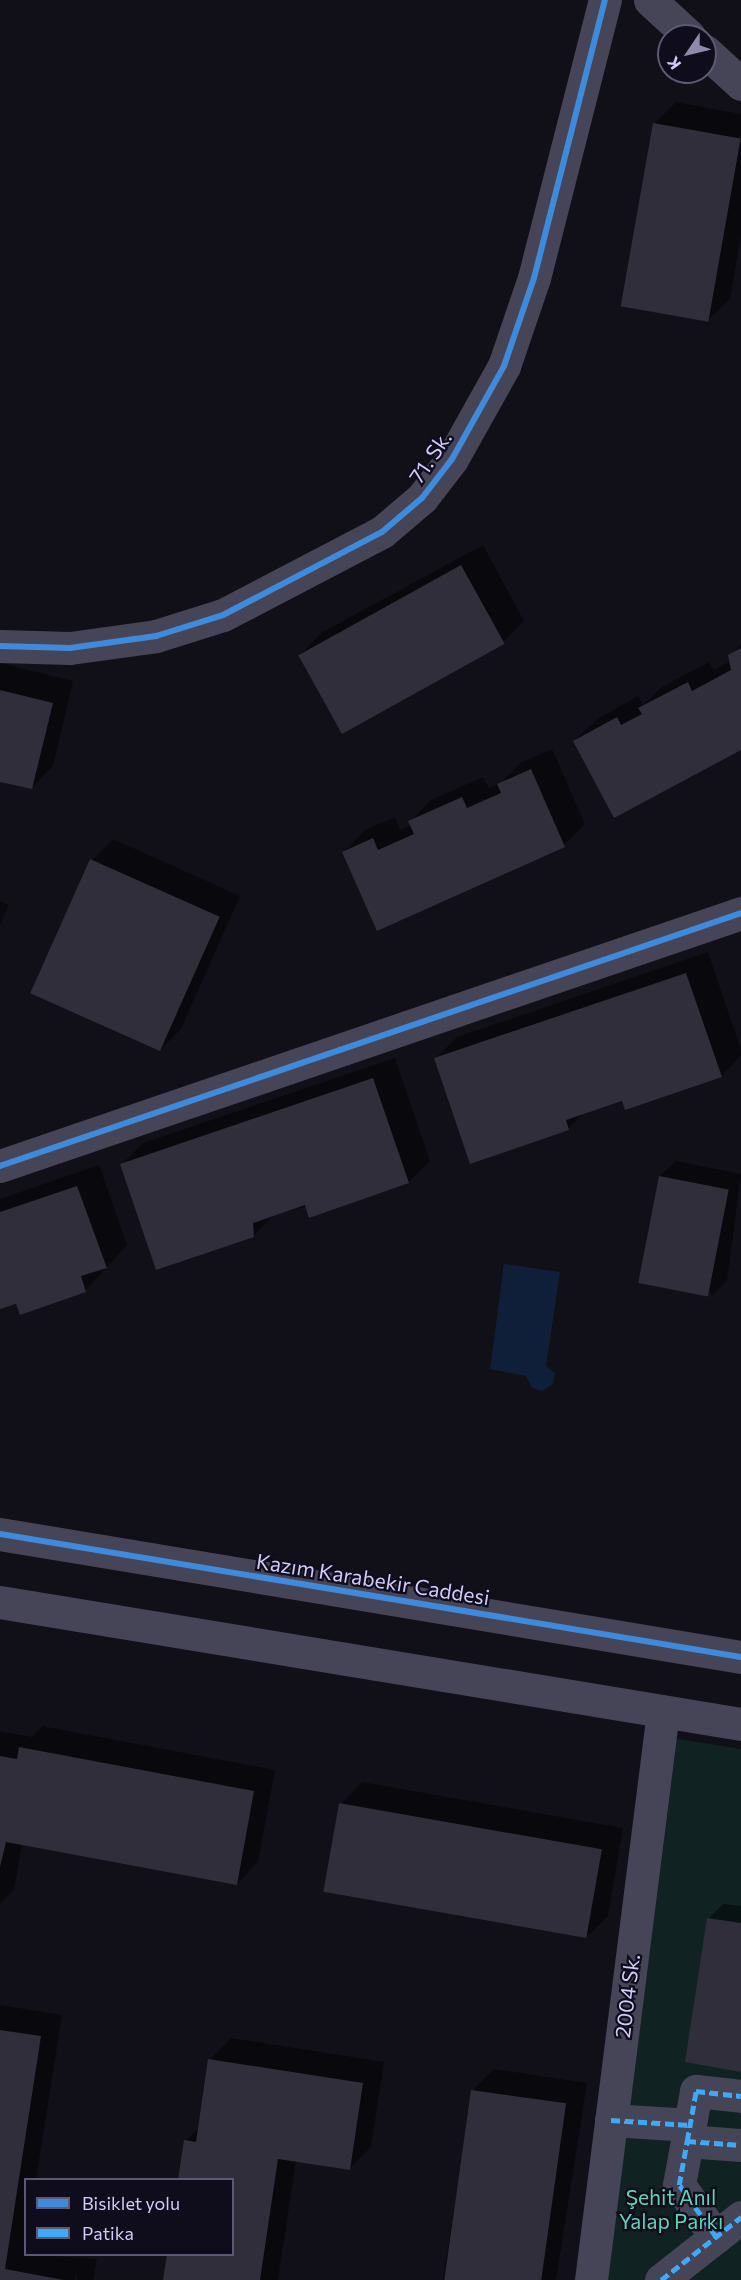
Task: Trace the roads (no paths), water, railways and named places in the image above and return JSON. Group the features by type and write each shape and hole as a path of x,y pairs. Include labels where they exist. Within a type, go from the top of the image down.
{"street":[{"name":"71. Sk.","path":"0,646 70,648 156,636 224,615 382,532 422,498 452,459 504,366 534,278 605,0"},
{"path":"650,0 676,24"},
{"path":"717,62 741,84"},
{"path":"0,1166 741,913"},
{"name":"Kazım Karabekir Caddesi","path":"0,1534 741,1657"},
{"path":"0,1602 741,1724"},
{"name":"2004 Sk.","path":"591,2280 663,1712"},
{"path":"716,2237 679,2185 696,2091 741,2096"},
{"path":"611,2120 689,2133 741,2145"},
{"path":"661,2280 741,2217"}],"water":[{"path":"504,1264 560,1272 546,1366 555,1373 553,1384 542,1391 532,1388 526,1376 490,1369"}],"park label":[{"name":"Şehit Anıl Yalap Parkı","path":"671,2209"}]}
